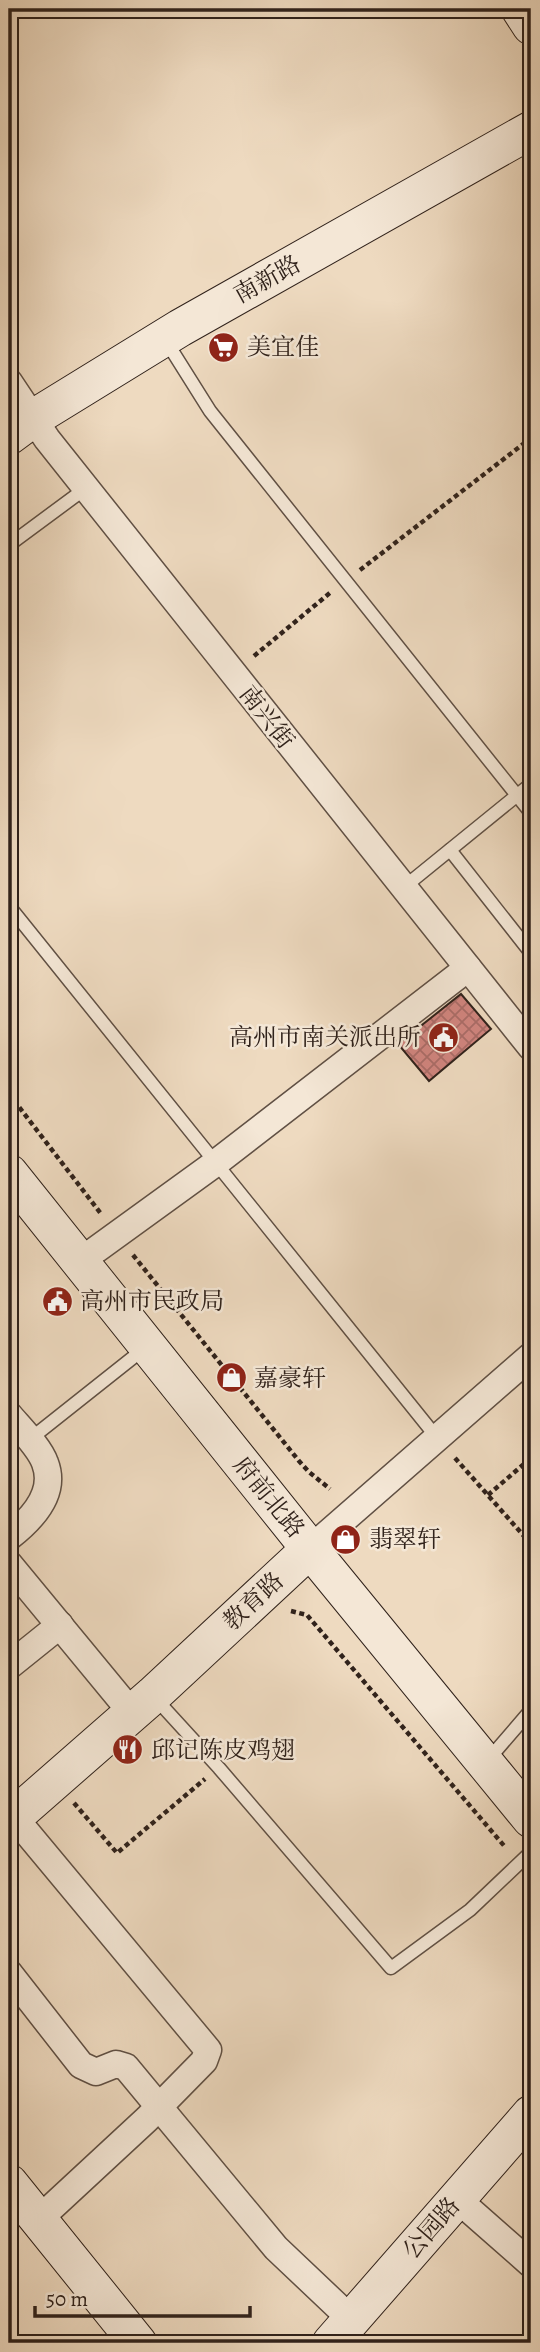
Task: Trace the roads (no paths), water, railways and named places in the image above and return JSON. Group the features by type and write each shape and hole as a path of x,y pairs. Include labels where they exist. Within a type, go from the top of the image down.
{"street":[{"path":"520,9 531,26"},
{"name":"南新路","path":"20,427 164,338 531,130"},
{"name":"南兴街","path":"9,382 20,427 86,488 531,1047"},
{"path":"79,1262 217,1163 467,968"},
{"name":"府前北路","path":"9,1173 310,1549 531,1819"},
{"name":"教育路","path":"11,1819 142,1704 310,1549 531,1356"},
{"path":"9,1536 19,1530 37,1509 48,1486 46,1464 16,1430"},
{"path":"9,1563 60,1625 142,1704"},
{"path":"9,1666 60,1625"},
{"path":"11,1819 208,2050 204,2061 38,2220"},
{"path":"9,1973 81,2065 96,2072 116,2064 123,2065 276,2248 342,2332"},
{"name":"公园路","path":"342,2332 531,2114"},
{"path":"9,2183 138,2343"},
{"path":"456,2198 531,2264"}],"lane":[{"path":"164,338 210,411 531,813"},
{"path":"9,545 86,488"},
{"path":"403,888 531,784"},
{"path":"450,850 531,953"},
{"path":"9,906 438,1439"},
{"path":"16,1430 148,1346"},
{"path":"142,1704 219,1768 391,1968 470,1910 531,1853"},
{"path":"486,1762 531,1710"}],"place":[{"name":"美宜佳","path":"224,347"},
{"name":"高州市南关派出所","path":"444,1037"},
{"name":"高州市民政局","path":"57,1301"},
{"name":"嘉豪轩","path":"231,1378"},
{"name":"翡翠轩","path":"346,1539"},
{"name":"邱记陈皮鸡翅","path":"128,1750"}]}
